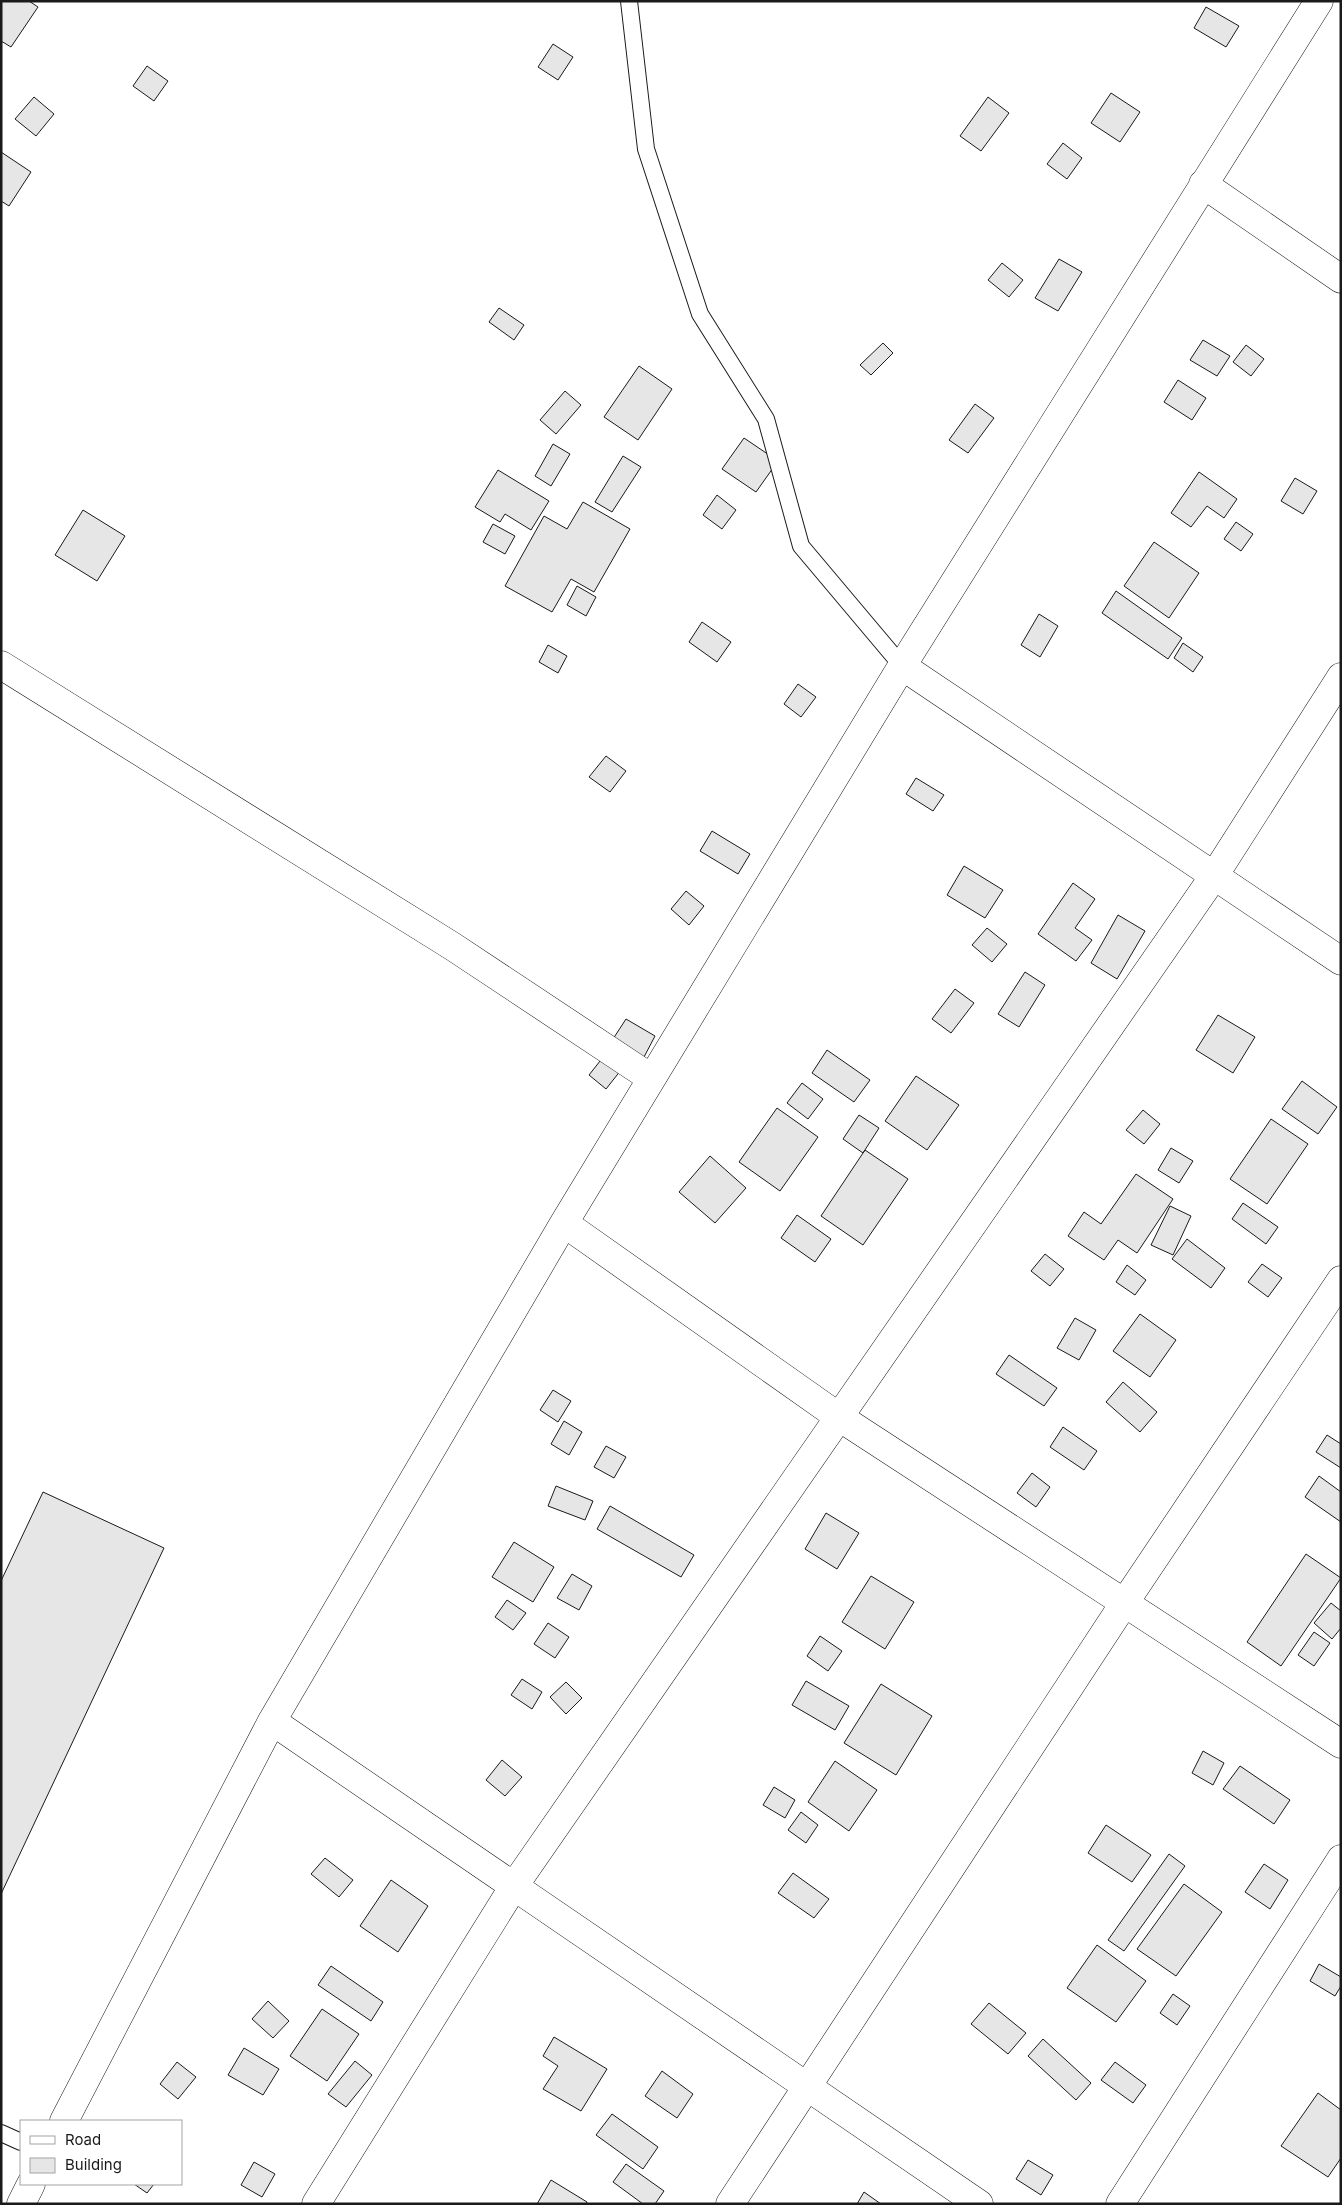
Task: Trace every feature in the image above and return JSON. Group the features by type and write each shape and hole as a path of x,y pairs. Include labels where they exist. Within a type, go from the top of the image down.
{"street":[{"path":"65,2120 272,1721 564,1223 902,666 1319,1"},
{"path":"1203,184 1341,279"},
{"path":"1,665 452,946 652,1078"},
{"path":"902,666 1341,961"},
{"path":"316,2204 514,1886 1214,876 1341,677"},
{"path":"564,1223 839,1417 1341,1744"},
{"path":"730,2204 1125,1602 1341,1280"},
{"path":"272,1721 979,2204"},
{"path":"1120,2204 1341,1859"},
{"path":"21,2204 30,2185"}],"lane":[{"path":"629,1 646,149 700,314 766,419 801,546 902,666"},
{"path":"1,2133 20,2142"}],"building":[{"path":"1,1 29,1 38,7 11,47 1,41"},
{"path":"1206,7 1239,26 1226,47 1194,28"},
{"path":"553,44 573,57 558,80 538,67"},
{"path":"147,66 168,81 154,101 133,86"},
{"path":"1111,93 1140,112 1120,142 1091,123"},
{"path":"34,97 54,114 36,136 15,119"},
{"path":"988,97 1009,113 981,151 960,136"},
{"path":"1063,143 1082,158 1067,179 1047,164"},
{"path":"1,152 31,172 9,206 1,201"},
{"path":"1059,259 1082,272 1058,311 1035,298"},
{"path":"1002,263 1023,280 1009,297 988,280"},
{"path":"499,308 524,325 514,340 489,322"},
{"path":"1203,340 1230,356 1217,376 1190,360"},
{"path":"883,343 893,353 871,375 860,365"},
{"path":"1246,345 1264,359 1251,376 1233,362"},
{"path":"639,366 672,389 638,440 604,417"},
{"path":"1178,380 1206,398 1192,420 1164,402"},
{"path":"565,391 581,405 556,434 540,420"},
{"path":"975,404 994,418 968,453 949,440"},
{"path":"744,438 778,461 756,492 722,469"},
{"path":"553,444 570,454 551,486 535,476"},
{"path":"623,456 641,467 612,512 595,502"},
{"path":"498,470 549,501 531,530 505,514 500,522 475,507"},
{"path":"1199,472 1237,499 1224,518 1207,506 1191,527 1171,513"},
{"path":"1295,478 1317,491 1303,514 1281,501"},
{"path":"717,495 736,510 722,529 703,515"},
{"path":"583,502 630,529 594,592 571,579 552,612 505,586 544,516 567,529"},
{"path":"83,510 125,536 97,581 55,555"},
{"path":"1236,522 1253,534 1241,551 1224,539"},
{"path":"493,524 515,536 505,554 483,542"},
{"path":"1154,542 1199,573 1169,618 1124,586"},
{"path":"577,586 596,597 586,616 567,605"},
{"path":"1116,591 1182,638 1168,659 1102,613"},
{"path":"1039,614 1058,626 1040,657 1021,645"},
{"path":"702,622 731,642 717,662 689,642"},
{"path":"1183,643 1203,657 1193,672 1174,658"},
{"path":"548,645 567,656 558,673 539,662"},
{"path":"798,684 816,697 801,717 784,704"},
{"path":"606,756 626,771 610,792 589,777"},
{"path":"916,778 944,795 933,811 906,794"},
{"path":"712,831 750,854 738,874 700,851"},
{"path":"964,866 1003,890 985,918 947,895"},
{"path":"1073,883 1095,899 1075,928 1092,940 1076,961 1038,934"},
{"path":"686,891 704,906 689,925 671,909"},
{"path":"1118,915 1145,931 1117,979 1091,963"},
{"path":"987,928 1007,944 992,962 972,945"},
{"path":"1025,972 1045,985 1019,1027 998,1014"},
{"path":"955,989 974,1003 951,1033 932,1019"},
{"path":"1218,1015 1255,1037 1233,1073 1196,1050"},
{"path":"626,1019 655,1036 644,1057 613,1039"},
{"path":"827,1050 870,1080 854,1102 812,1073"},
{"path":"604,1056 621,1070 606,1089 589,1075"},
{"path":"916,1076 959,1105 927,1150 885,1121"},
{"path":"1302,1081 1337,1107 1318,1134 1282,1109"},
{"path":"802,1083 823,1099 808,1119 787,1103"},
{"path":"777,1108 818,1137 780,1191 739,1162"},
{"path":"1143,1110 1160,1124 1144,1144 1126,1130"},
{"path":"859,1115 879,1128 863,1153 843,1139"},
{"path":"1271,1119 1308,1144 1267,1204 1230,1179"},
{"path":"1171,1148 1193,1161 1179,1183 1158,1170"},
{"path":"865,1150 908,1179 863,1245 821,1216"},
{"path":"710,1156 746,1188 715,1223 679,1192"},
{"path":"1136,1174 1173,1199 1137,1253 1118,1240 1104,1260 1068,1236 1084,1212 1101,1224"},
{"path":"1243,1203 1278,1227 1266,1244 1232,1219"},
{"path":"1170,1206 1191,1216 1173,1255 1151,1245"},
{"path":"797,1215 831,1239 815,1262 781,1238"},
{"path":"1187,1239 1225,1268 1211,1288 1172,1259"},
{"path":"1045,1254 1064,1269 1050,1286 1031,1271"},
{"path":"1262,1264 1282,1278 1268,1297 1248,1282"},
{"path":"1127,1265 1146,1280 1135,1295 1116,1282"},
{"path":"1140,1314 1176,1340 1150,1377 1113,1351"},
{"path":"1075,1318 1096,1330 1079,1360 1057,1348"},
{"path":"1009,1355 1057,1388 1044,1406 996,1374"},
{"path":"1123,1382 1157,1412 1140,1432 1106,1402"},
{"path":"553,1390 571,1401 558,1422 540,1410"},
{"path":"564,1421 582,1432 569,1455 551,1444"},
{"path":"1063,1427 1097,1451 1084,1470 1050,1447"},
{"path":"1327,1435 1341,1444 1341,1468 1316,1452"},
{"path":"606,1446 626,1457 614,1478 594,1467"},
{"path":"1032,1473 1050,1487 1036,1507 1017,1493"},
{"path":"1319,1476 1341,1492 1341,1522 1305,1497"},
{"path":"556,1486 593,1501 585,1520 548,1506"},
{"path":"43,1492 164,1548 1,1894 1,1581"},
{"path":"610,1506 694,1555 681,1577 597,1529"},
{"path":"826,1513 859,1533 837,1569 805,1549"},
{"path":"514,1542 554,1567 533,1602 492,1577"},
{"path":"1306,1554 1341,1578 1281,1666 1247,1642"},
{"path":"572,1574 592,1586 579,1610 557,1598"},
{"path":"871,1576 914,1602 885,1649 842,1622"},
{"path":"507,1600 526,1613 513,1630 495,1617"},
{"path":"1331,1603 1341,1611 1341,1628 1332,1639 1314,1623"},
{"path":"548,1623 569,1637 555,1658 534,1644"},
{"path":"1314,1632 1330,1643 1314,1666 1298,1655"},
{"path":"820,1636 842,1651 828,1671 807,1656"},
{"path":"522,1679 542,1692 532,1709 511,1695"},
{"path":"806,1681 849,1706 835,1730 792,1705"},
{"path":"566,1682 582,1698 566,1714 550,1697"},
{"path":"881,1684 932,1716 896,1775 844,1743"},
{"path":"1203,1751 1224,1763 1213,1785 1192,1773"},
{"path":"502,1760 522,1777 505,1796 486,1780"},
{"path":"835,1761 877,1790 849,1831 808,1802"},
{"path":"1240,1766 1290,1800 1274,1824 1223,1789"},
{"path":"774,1787 795,1800 785,1818 763,1805"},
{"path":"801,1812 818,1825 806,1843 788,1830"},
{"path":"1106,1825 1151,1855 1132,1882 1088,1853"},
{"path":"1169,1854 1185,1866 1124,1951 1108,1940"},
{"path":"325,1858 353,1880 339,1897 311,1874"},
{"path":"1264,1864 1288,1880 1270,1909 1245,1892"},
{"path":"793,1873 829,1899 814,1918 778,1893"},
{"path":"391,1880 428,1906 398,1952 360,1926"},
{"path":"1184,1884 1222,1912 1176,1976 1137,1949"},
{"path":"1097,1945 1146,1981 1116,2022 1067,1988"},
{"path":"1319,1964 1341,1977 1341,1986 1335,1996 1310,1981"},
{"path":"331,1966 383,2002 371,2021 318,1985"},
{"path":"1173,1994 1190,2006 1177,2025 1160,2013"},
{"path":"268,2001 289,2021 273,2038 252,2019"},
{"path":"989,2003 1026,2033 1008,2054 971,2024"},
{"path":"322,2009 359,2034 327,2081 290,2056"},
{"path":"554,2037 607,2069 581,2111 543,2089 558,2066 543,2056"},
{"path":"1043,2039 1091,2083 1076,2100 1028,2056"},
{"path":"244,2048 279,2069 263,2095 228,2075"},
{"path":"355,2061 372,2075 346,2107 328,2094"},
{"path":"177,2062 196,2077 178,2099 160,2084"},
{"path":"1115,2062 1146,2085 1133,2103 1101,2080"},
{"path":"662,2071 693,2094 677,2118 645,2096"},
{"path":"1318,2093 1341,2110 1341,2158 1328,2177 1281,2146"},
{"path":"612,2114 658,2147 643,2169 596,2135"},
{"path":"1028,2160 1053,2175 1041,2195 1016,2179"},
{"path":"254,2162 275,2174 262,2197 241,2185"},
{"path":"626,2164 664,2191 655,2204 643,2204 613,2182"},
{"path":"551,2180 587,2202 586,2204 537,2204"},
{"path":"135,2185 153,2185 147,2193"},
{"path":"864,2192 881,2204 857,2204"}]}
